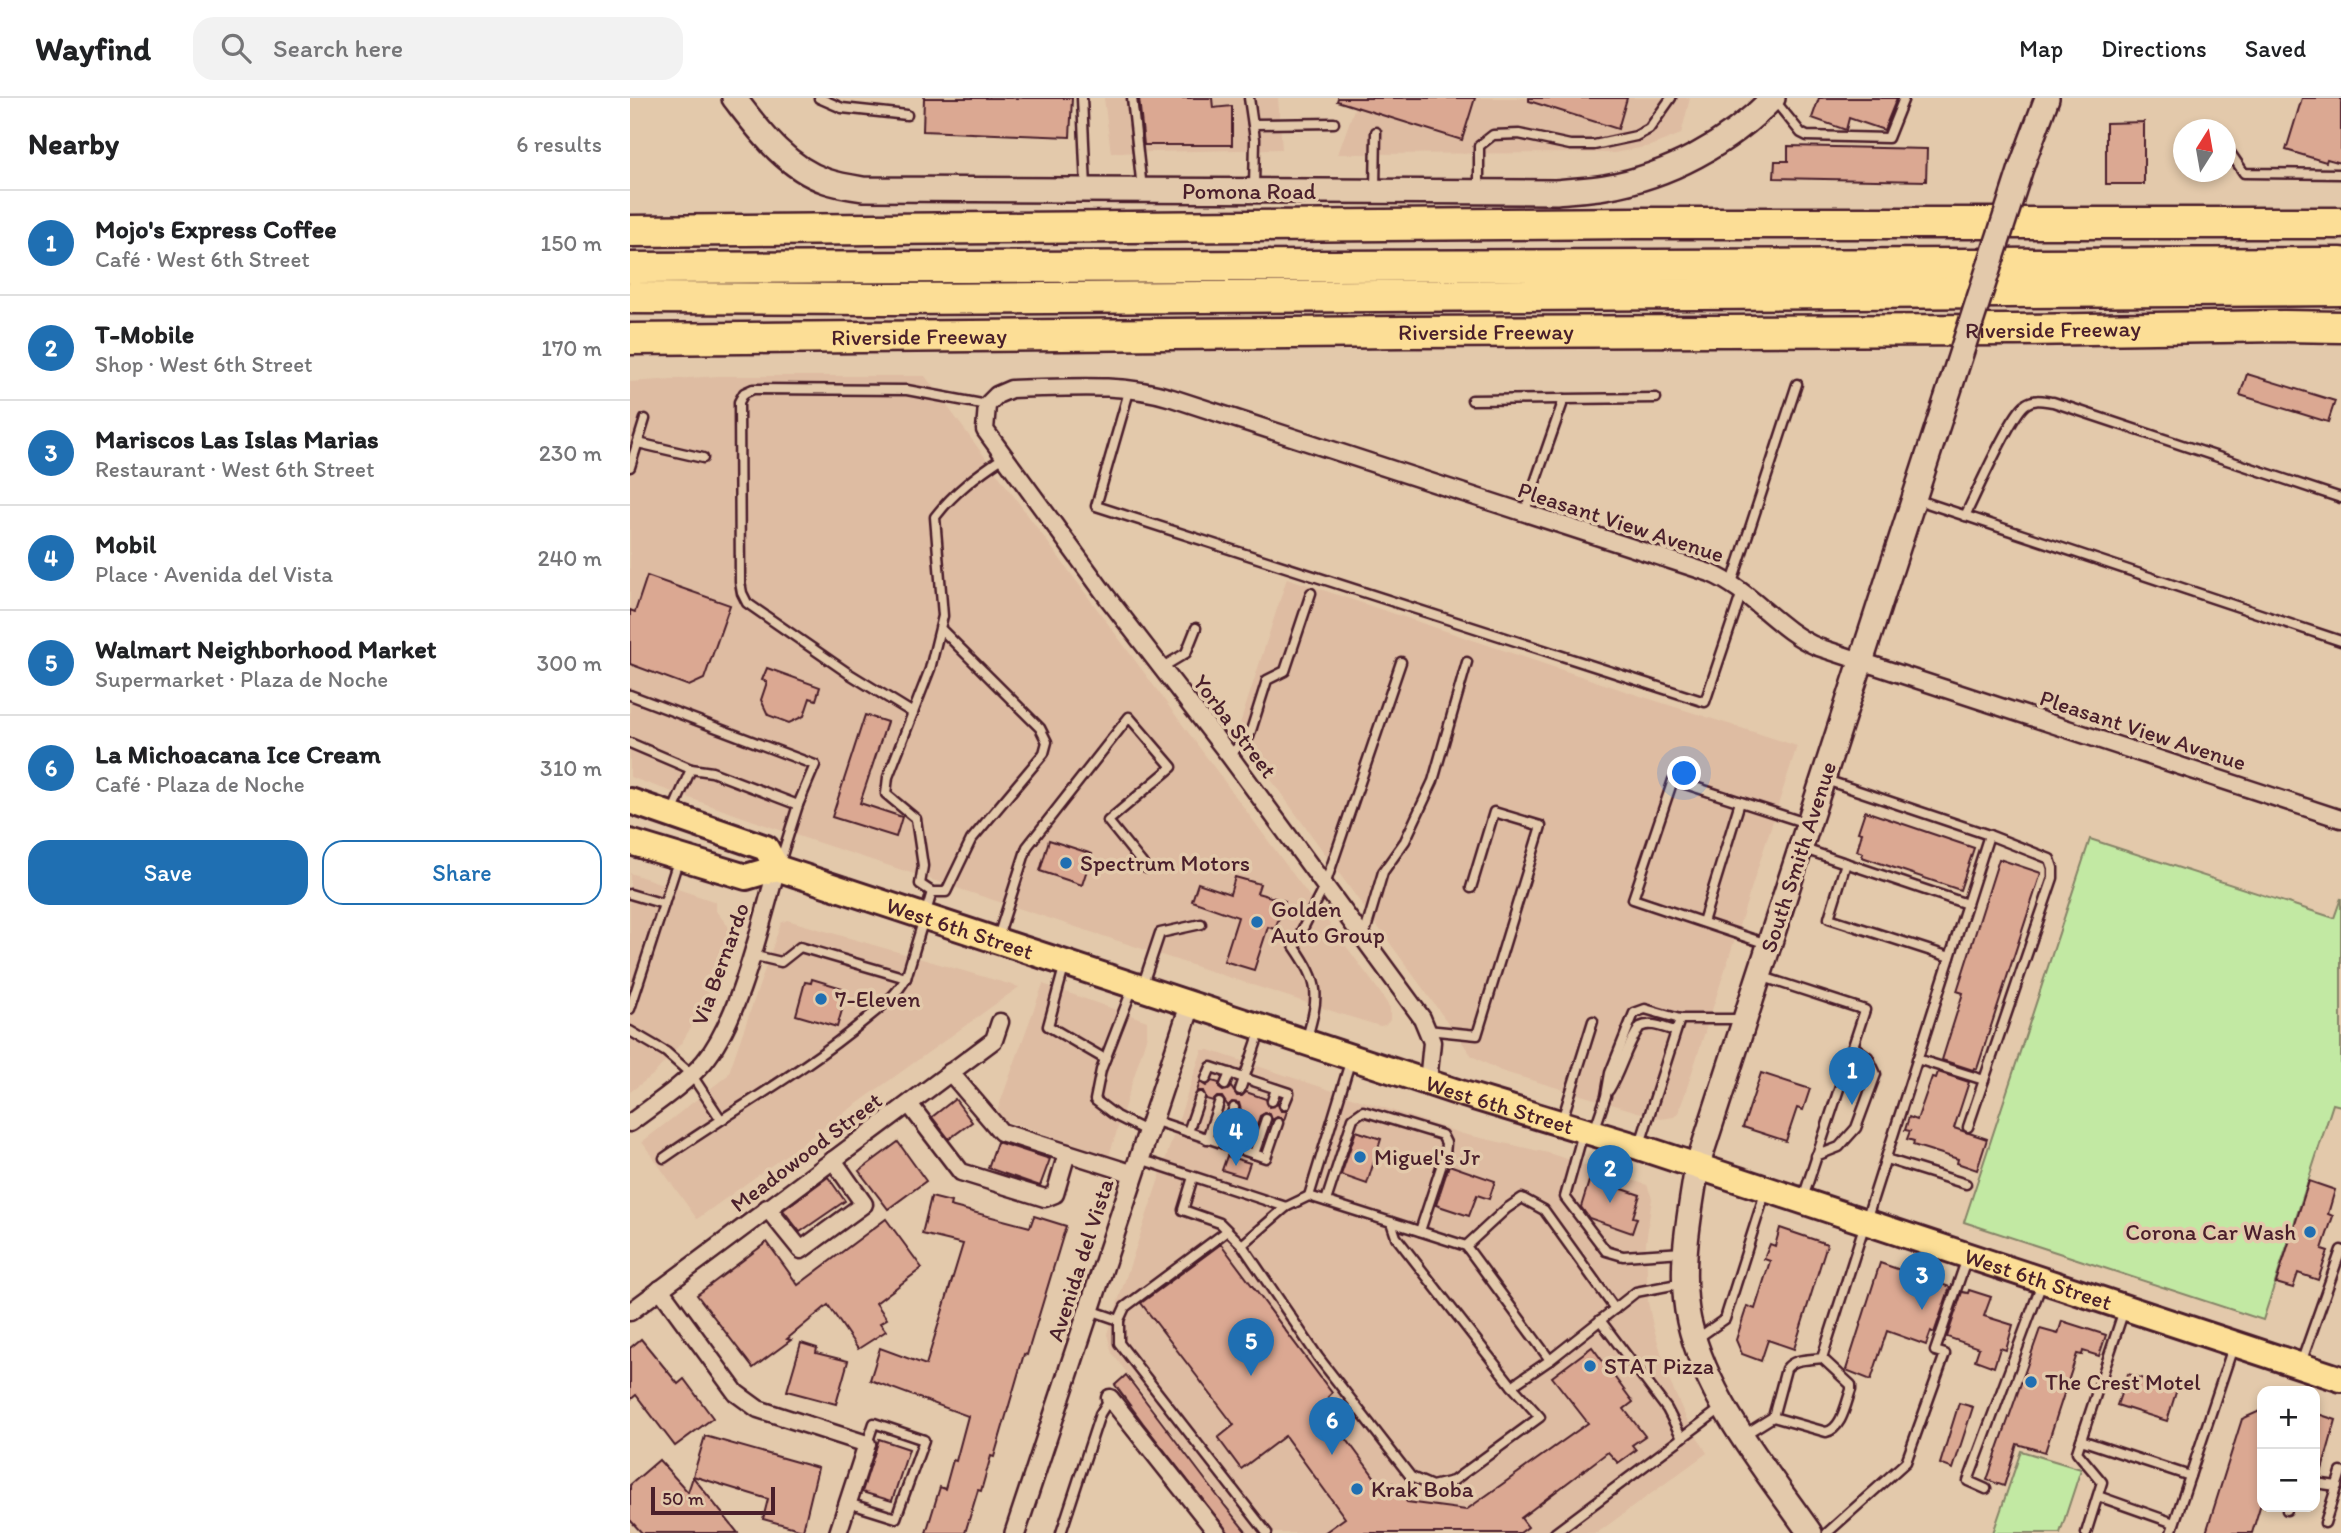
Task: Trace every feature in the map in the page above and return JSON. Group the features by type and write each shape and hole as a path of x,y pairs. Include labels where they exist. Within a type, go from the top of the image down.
{"highway":[{"path":"630,231 1635,223 2341,223"},
{"path":"630,268 2341,263"},
{"path":"630,298 892,299 2341,290"},
{"name":"Riverside Freeway","path":"630,339 1403,331 2341,327"},
{"path":"630,361 735,339"}],"main road":[{"name":"Pomona Road","path":"740,102 767,141 794,163 824,180 863,190 1556,192 1604,188 1655,174 1706,152 1751,120 1773,98"},
{"name":"South Smith Avenue","path":"1801,1529 1723,1407 1689,1320 1686,1252 1697,1167 2022,165 2047,98"},
{"name":"West 6th Street","path":"630,801 766,848 777,868 928,904 997,940 1427,1082 1639,1147 2341,1380"},
{"path":"630,842 746,877 777,868"}],"street":[{"name":"Pleasant View Avenue","path":"987,405 997,395 1011,389 1102,386 1130,388 1172,398 1710,573 1737,587 1799,638 1861,661 2341,819"},
{"name":"Yorba Street","path":"987,405 985,430 1004,457 1364,936 1422,1018 1432,1042 1427,1082"},
{"name":"Via Bernardo","path":"630,1123 674,1090 705,1061 722,1032 751,955 777,868"},
{"name":"Avenida del Vista","path":"1014,1533 1192,1003"},
{"name":"Meadowood Street","path":"630,1312 994,1040 1000,1022"},
{"path":"950,1072 1001,1132 1067,1153 1137,1167"},
{"path":"909,1104 961,1172 1045,1198 1055,1194 1067,1153"},
{"path":"767,1208 801,1251 864,1204 833,1160"},
{"path":"660,1289 736,1393 758,1409 867,1444 838,1533"},
{"path":"1110,1398 1217,1533"}],"lane":[{"path":"819,98 842,108 907,115"},
{"path":"1082,98 1086,191"},
{"path":"1132,98 1142,191"},
{"path":"1249,98 1255,139 1254,191"},
{"path":"1479,192 1479,146 1493,135 1519,134 1570,145 1594,145 1636,136 1649,129 1671,98"},
{"path":"1773,98 1807,136 1888,138 1904,98"},
{"path":"1253,124 1334,123"},
{"path":"1375,191 1376,132"},
{"path":"2236,162 2244,173 2341,174"},
{"path":"1130,388 1096,506 1705,702 1797,384"},
{"path":"913,713 848,673 747,603 740,582 739,402 744,393 753,389 907,390 987,405"},
{"path":"1472,400 1656,398"},
{"path":"1524,514 1564,399"},
{"path":"1965,516 2013,419 2028,402 2040,400 2341,498"},
{"path":"630,467 645,419"},
{"path":"638,443 703,458"},
{"path":"664,1157 720,1118 829,1050 899,992 906,978 928,904 920,884 923,866 916,819 886,794 888,778 930,669 943,616 935,517 962,488 1004,457"},
{"path":"1913,499 2341,641"},
{"path":"1229,755 1249,737 1267,680 1285,671 1311,593"},
{"path":"928,904 946,892 971,840 1044,753 1047,743 1041,728 940,628"},
{"path":"1161,668 1186,653 1196,628"},
{"path":"1306,1041 1317,1002 1312,977 1294,946 1325,885 1401,662"},
{"path":"1364,936 1383,872 1405,841 1433,781 1467,662"},
{"path":"630,695 815,765 798,805 777,868"},
{"path":"997,940 1027,847 1129,717 1172,767 1108,821 1146,868"},
{"path":"630,743 691,769 712,772 798,805"},
{"path":"672,815 691,769"},
{"path":"1824,779 1989,835 2050,859 2053,878 1968,1127"},
{"path":"1770,945 1633,899 1673,780 1809,824"},
{"path":"1703,922 1740,802"},
{"path":"1427,1030 1477,1035 1541,826 1494,812 1471,888"},
{"path":"1822,1358 1989,835"},
{"path":"1801,848 1967,904"},
{"path":"630,1009 679,858"},
{"path":"1846,863 1829,918 1950,957"},
{"path":"630,894 664,904"},
{"path":"1201,923 1160,933 1105,1059 1095,1100 1116,1116 1151,1126 1188,1132 1266,1158 1278,1123"},
{"path":"751,955 781,962 800,947 906,978"},
{"path":"1066,962 1048,1026 1105,1059"},
{"path":"1760,976 1865,1010 1802,1201"},
{"path":"1606,1096 1610,1073 1634,1013 1645,1009 1680,1019 1746,1018"},
{"path":"1639,1147 1680,1019"},
{"path":"1593,1021 1579,1128 1565,1197 1606,1251 1623,1256 1686,1252"},
{"path":"1579,1128 1606,1096 1615,1080 1618,1066 1640,1027 1651,1024 1675,1031"},
{"path":"1240,1090 1262,1027"},
{"path":"630,1031 666,1052 691,1074 720,1118"},
{"path":"1816,1156 1839,1147 1856,1128 1876,1074 1868,1057 1853,1046"},
{"path":"1309,1196 1352,1057"},
{"path":"1917,1059 1984,1080"},
{"path":"1206,1079 1211,1067 1230,1073 1289,1093 1284,1105"},
{"path":"1226,1085 1230,1073"},
{"path":"1272,1101 1276,1089"},
{"path":"1188,1132 1200,1097"},
{"path":"1207,1139 1219,1103"},
{"path":"1221,1143 1234,1108"},
{"path":"1326,1201 1353,1118 1363,1111 1442,1135 1446,1143 1445,1155 1420,1231"},
{"path":"1254,1154 1266,1119"},
{"path":"1886,1159 1965,1184"},
{"path":"1137,1167 1193,1177 1286,1207"},
{"path":"1193,1177 1183,1210 1220,1223 1242,1245 1318,1357 1411,1477 1432,1486 1453,1481 1540,1417 1512,1386 1396,1237 1391,1222"},
{"path":"1695,1340 1725,1319 1766,1189"},
{"path":"1242,1245 1286,1207 1309,1196 1466,1246 1550,1360"},
{"path":"1466,1246 1522,1198 1544,1210 1615,1308"},
{"path":"1227,1231 1125,1307 1119,1320 1119,1343 1268,1533"},
{"path":"2300,1366 2341,1250"},
{"path":"1827,1533 1906,1462 1945,1354 1935,1351 1968,1255"},
{"path":"1986,1489 1968,1481 2043,1280"},
{"path":"1512,1386 1550,1360 1636,1292 1686,1283"},
{"path":"2086,1533 2102,1482 2077,1452 2125,1307"},
{"path":"1089,1310 1119,1320"},
{"path":"1601,1320 1667,1409 1682,1438"},
{"path":"2171,1533 2234,1344"},
{"path":"1743,1436 1773,1417 1786,1369 1794,1361 1822,1358 1851,1385 1837,1425 1832,1431 1826,1432 1773,1417"},
{"path":"1061,1533 1100,1413 1110,1398"},
{"path":"1555,1533 1723,1407"},
{"path":"848,1503 896,1518 924,1440 874,1423 867,1444"},
{"path":"2081,1440 2190,1476"},
{"path":"2325,1523 2341,1472"},
{"path":"2320,1484 2337,1486"},
{"path":"2098,1496 2174,1523"}],"shaded area":[{"path":"1104,98 1278,98 1282,149 1111,153"},
{"path":"1358,98 1690,98 1681,134 1650,146 1614,153 1338,154"},
{"path":"718,376 925,376 1377,988 1390,1008 1390,1020 1380,1026 1344,1015 774,828 630,777 630,382"},
{"path":"1287,578 1797,746 1684,1097 1674,1117 1661,1119 1501,1071 1472,1056 1237,733"},
{"path":"630,873 716,902 716,911 732,931 710,990 682,1042 654,1074 630,1092"},
{"path":"787,920 1019,987 697,1219 642,1142 728,1075 781,923"},
{"path":"1043,984 1147,1021 1147,1035 1109,1156 995,1117"},
{"path":"1202,1050 1209,1050 1463,1134 1548,1153 1647,1185 1652,1198 1646,1243 1648,1302 1653,1326 1670,1382 1686,1418 1707,1453 1597,1533 1247,1533 1112,1353 1107,1334"}],"green space":[{"path":"2090,839 2334,918 2341,898 2341,1106 2333,1104 2263,1320 1964,1222"},
{"path":"2021,1451 2081,1469 2060,1533 1993,1533"}],"building":[{"path":"924,98 1072,98 1070,137 923,131"},
{"path":"1139,98 1212,98 1213,108 1232,106 1232,145 1144,145"},
{"path":"1338,98 1475,98 1462,140 1337,101"},
{"path":"1529,98 1627,98 1618,129 1529,101"},
{"path":"1819,98 1897,98 1884,130 1849,118 1846,130 1812,118"},
{"path":"2302,98 2341,98 2341,163 2327,159 2326,162 2286,150"},
{"path":"2144,122 2144,184 2106,184 2106,123"},
{"path":"1788,146 1927,149 1926,181 1774,178 1775,161 1788,161"},
{"path":"2247,374 2335,401 2328,422 2240,395"},
{"path":"647,576 730,605 704,679 689,686 630,664 630,610 635,612"},
{"path":"767,668 820,687 816,700 810,698 804,716 789,723 768,715 761,700 767,682 762,680"},
{"path":"865,715 887,722 860,803 902,817 896,837 832,817"},
{"path":"1865,811 1974,848 1960,890 1862,857 1863,853 1857,851 1862,833 1858,832"},
{"name":"Spectrum Motors","path":"1049,840 1092,854 1082,885 1040,871"},
{"path":"1999,859 2041,873 1977,1069 1973,1070 1942,1060 1963,993 1957,991"},
{"name":"Golden Auto Group","path":"1235,877 1260,884 1257,893 1285,901 1275,929 1268,927 1254,970 1224,961 1238,917 1192,901 1198,883 1230,894"},
{"path":"812,979 842,988 841,992 847,993 837,1027 796,1015 805,982 811,983"},
{"path":"1938,1072 1969,1082 1954,1128 1987,1139 1977,1170 1957,1163 1958,1159 1913,1145 1914,1141 1907,1139 1910,1131 1905,1130 1909,1117 1917,1120 1932,1077 1936,1078"},
{"path":"1761,1073 1810,1089 1803,1110 1797,1108 1786,1141 1743,1127"},
{"path":"1212,1081 1219,1083 1219,1088 1223,1091 1231,1087 1237,1096 1246,1092 1266,1099 1269,1107 1278,1104 1281,1111 1287,1111 1284,1120 1277,1117 1272,1120 1270,1114 1265,1113 1260,1116 1254,1134 1235,1127 1241,1110 1239,1103 1232,1102 1228,1106 1222,1097 1213,1101 1206,1099 1203,1091 1197,1091 1200,1082 1206,1086"},
{"path":"955,1099 972,1122 949,1139 932,1117"},
{"name":"Miguel's Jr","path":"1356,1131 1381,1139 1367,1184 1341,1175"},
{"path":"898,1142 926,1181 888,1209 859,1171"},
{"path":"997,1142 1050,1159 1040,1186 988,1168"},
{"path":"1227,1156 1250,1163 1245,1177 1222,1170"},
{"path":"1449,1165 1495,1181 1489,1199 1477,1195 1469,1216 1436,1205"},
{"path":"828,1177 845,1201 800,1232 783,1210"},
{"path":"1590,1178 1640,1195 1633,1217 1637,1218 1632,1233 1589,1218 1581,1207"},
{"name":"Corona Car Wash","path":"2309,1181 2335,1190 2328,1214 2333,1216 2322,1249 2328,1251 2318,1280 2298,1273 2293,1288 2276,1283"},
{"path":"931,1197 951,1202 950,1206 1030,1227 1034,1216 1066,1226 994,1457 991,1456 981,1491 978,1490 965,1533 926,1533 940,1487 945,1489 953,1460 956,1461 968,1416 870,1380 880,1348 926,1365 963,1244 922,1234"},
{"path":"886,1219 922,1268 876,1303 887,1319 880,1323 886,1331 858,1349 828,1305 787,1339 791,1340 753,1368 697,1295 767,1242 798,1285"},
{"path":"1780,1228 1827,1244 1794,1349 1768,1340 1761,1361 1742,1354 1736,1340 1747,1306 1755,1309 1770,1261 1764,1259 1770,1244 1775,1246"},
{"path":"1221,1244 1332,1393 1328,1397 1331,1401 1323,1407 1384,1490 1393,1483 1407,1502 1466,1510 1588,1423 1552,1377 1592,1347 1633,1402 1624,1409 1645,1436 1632,1445 1636,1450 1618,1463 1608,1452 1521,1518 1528,1527 1520,1533 1324,1533 1345,1518 1285,1436 1241,1469 1218,1438 1234,1425 1141,1303"},
{"path":"1880,1263 1950,1287 1934,1333 1931,1331 1926,1345 1887,1331 1871,1380 1846,1370"},
{"path":"1969,1290 1991,1297 1984,1316 2013,1325 2006,1350 2000,1348 1994,1367 1975,1360 1979,1348 1947,1337 1962,1292 1968,1293"},
{"path":"2062,1321 2106,1335 2099,1356 2083,1351 2082,1355 2077,1354 2045,1452 2017,1444 2004,1486 1987,1480 2040,1329 2058,1334"},
{"path":"641,1339 678,1384 684,1379 713,1418 675,1446 636,1395 630,1400 630,1348"},
{"path":"801,1343 817,1348 816,1353 848,1361 836,1404 787,1391"},
{"path":"2128,1374 2177,1389 2167,1421 2117,1405"},
{"path":"1126,1375 1247,1533 1229,1533 1143,1423 1115,1385"},
{"path":"1959,1403 1973,1407 1953,1469 1940,1464"},
{"path":"2257,1412 2258,1512 2252,1533 2206,1533 2242,1419"},
{"path":"2320,1415 2336,1420 2320,1477"},
{"path":"705,1436 818,1468 803,1530 763,1519 768,1499 693,1476"},
{"path":"879,1439 909,1449 892,1501 862,1492"},
{"path":"659,1460 688,1492 693,1477 738,1533 642,1533 630,1520 630,1485"}],"place":[{"name":"Spectrum Motors","path":"1066,863"},
{"name":"Golden Auto Group","path":"1257,922"},
{"name":"7-Eleven","path":"821,999"},
{"name":"Mojo's Express Coffee","path":"1852,1105"},
{"name":"Miguel's Jr","path":"1360,1157"},
{"name":"Mobil","path":"1236,1166"},
{"name":"T-Mobile","path":"1610,1203"},
{"name":"Corona Car Wash","path":"2310,1232"},
{"name":"Mariscos Las Islas Marias","path":"1922,1310"},
{"name":"STAT Pizza","path":"1590,1366"},
{"name":"Walmart Neighborhood Market","path":"1251,1376"},
{"name":"The Crest Motel","path":"2031,1382"},
{"name":"La Michoacana Ice Cream","path":"1332,1455"},
{"name":"Krak Boba","path":"1357,1489"}]}
